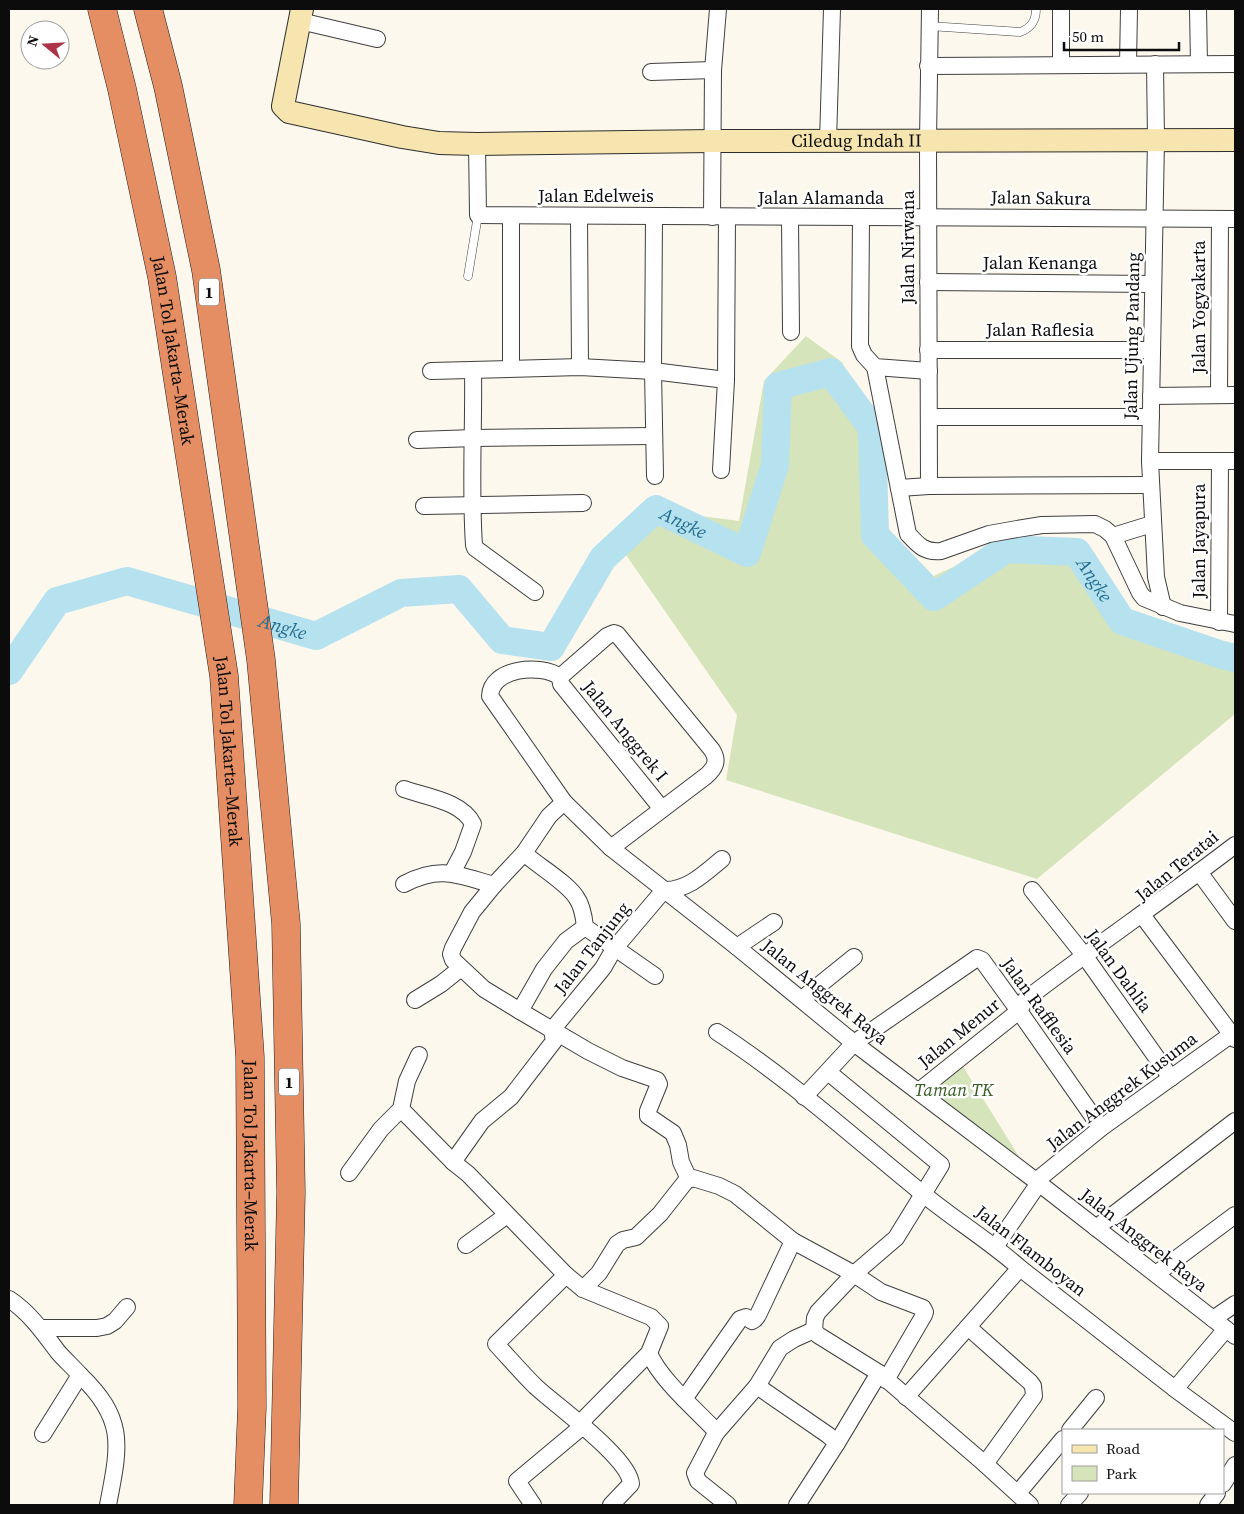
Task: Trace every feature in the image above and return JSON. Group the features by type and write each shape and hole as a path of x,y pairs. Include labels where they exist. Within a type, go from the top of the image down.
{"highway":[{"name":"Jalan Tol Jakarta–Merak","path":"102,9 122,89 162,277 224,676 250,1057 252,1407 248,1505"},
{"name":"1","path":"148,9 168,86 206,270 261,660 286,924 291,1192 284,1505"}],"street":[{"path":"718,9 713,70 713,141 720,217 726,380 721,470"},
{"path":"828,141 832,9"},
{"name":"Jalan Nirwana","path":"929,486 928,66 930,9"},
{"path":"1061,9 1061,65"},
{"path":"1128,64 1129,9"},
{"path":"1198,9 1199,64"},
{"path":"301,15 376,39"},
{"name":"Ciledug Indah II","path":"301,15 283,106 288,112 402,137 439,143 1235,140"},
{"name":"Jalan Ujung Pandang","path":"1155,64 1156,140 1153,219 1150,461 1156,577 1163,607"},
{"path":"928,66 1235,64"},
{"path":"651,72 713,70"},
{"path":"477,144 478,215"},
{"name":"Jalan Edelweis","path":"478,215 720,217"},
{"path":"511,216 511,368"},
{"path":"579,216 580,367"},
{"path":"654,217 652,371 655,476"},
{"name":"Jalan Alamanda","path":"720,217 929,217"},
{"name":"Jalan Sakura","path":"929,217 1227,219"},
{"path":"790,218 791,332"},
{"path":"861,218 860,346 864,355 875,367 908,534 923,549 941,550 989,534 1042,525 1095,524 1106,529 1113,536 1140,594 1144,598 1180,613 1235,624"},
{"name":"Jalan Yogyakarta","path":"1219,395 1227,219"},
{"name":"Jalan Kenanga","path":"928,282 1152,284"},
{"name":"Jalan Raflesia","path":"928,350 1152,350"},
{"path":"431,371 580,367 652,371 726,380"},
{"path":"875,367 930,371"},
{"path":"473,370 474,438 472,504 475,548 535,592"},
{"path":"1151,396 1235,395"},
{"path":"929,417 1151,417"},
{"path":"417,440 654,436"},
{"path":"1150,461 1228,461"},
{"name":"Jalan Jayapura","path":"1219,622 1228,461"},
{"path":"899,488 929,486 1151,485"},
{"path":"424,506 583,503"},
{"path":"1113,536 1152,524"},
{"path":"560,677 607,636 614,633 617,634 712,750 717,762 711,771 611,848"},
{"name":"Jalan Anggrek Raya","path":"560,677 545,670 516,671 495,683 490,696 564,802 611,848 854,1042 1225,1328"},
{"name":"Jalan Anggrek I","path":"560,677 561,684 662,809"},
{"path":"404,789 456,807 469,815 473,824 463,852 452,873"},
{"path":"564,802 549,816 524,853 472,912 451,954 453,960 484,989 520,1011 622,1068 658,1080 659,1084 648,1111 648,1116 673,1134 678,1145 681,1162 689,1179"},
{"name":"Jalan Teratai","path":"1233,1036 1142,915 1235,845"},
{"path":"524,853 567,887 576,897 583,913 585,927 614,949 656,976"},
{"path":"664,890 674,891 681,888 701,876 722,859"},
{"path":"1199,872 1235,921"},
{"path":"404,884 420,875 452,873 494,885"},
{"name":"Jalan Tanjung","path":"552,1030 604,968 614,949 664,890"},
{"name":"Jalan Dahlia","path":"1032,890 1084,955 1171,1078"},
{"name":"Jalan Menur","path":"919,1091 1019,1011 1025,1000 1084,955 1142,915"},
{"path":"737,947 774,922"},
{"path":"520,1011 550,962 566,941 585,927"},
{"path":"802,999 854,957"},
{"name":"Jalan Rafflesia","path":"854,1042 976,958 982,960 1101,1128"},
{"path":"415,1000 441,984 461,968"},
{"path":"453,1162 482,1120 511,1098 537,1064 554,1041 552,1030"},
{"name":"Jalan Flamboyan","path":"717,1032 749,1053 924,1195 995,1247 1175,1389 1235,1433"},
{"name":"Jalan Anggrek Kusuma","path":"995,1247 1038,1182 1101,1128 1233,1036"},
{"path":"804,1097 854,1042"},
{"path":"349,1173 381,1129 401,1109 407,1082 419,1055"},
{"path":"828,1072 941,1165 896,1238 854,1274 818,1312 815,1318 814,1330 818,1335 883,1376 1030,1505"},
{"path":"401,1109 453,1162 468,1174 566,1275 583,1288 651,1317 660,1326 649,1353 582,1424 517,1481 533,1505"},
{"path":"1096,1228 1235,1122"},
{"path":"583,1288 599,1273 617,1244 623,1240 636,1237 660,1214 689,1179 700,1178 735,1194 793,1241 854,1274 881,1292 923,1308 925,1312 796,1505"},
{"path":"466,1245 507,1215"},
{"path":"1156,1274 1235,1215"},
{"path":"684,1399 740,1319 746,1317 752,1320 756,1319 793,1241"},
{"path":"906,1397 1020,1268"},
{"path":"566,1275 496,1344 536,1386 582,1424 624,1468 631,1480 630,1486 611,1505"},
{"path":"9,1299 21,1307 41,1328 59,1352 95,1389 107,1408 117,1433 116,1460 108,1505"},
{"path":"1175,1389 1225,1328 1235,1304"},
{"path":"41,1328 96,1328 106,1326 115,1321 127,1307"},
{"path":"968,1327 1019,1371 1030,1382 1035,1392 985,1464"},
{"path":"728,1505 696,1477 695,1473 716,1433 757,1386 780,1348 794,1338 814,1330"},
{"path":"649,1353 656,1366 716,1433"},
{"path":"43,1434 80,1375"},
{"path":"757,1386 837,1443"},
{"path":"1071,1429 1096,1398"},
{"path":"1018,1493 1062,1440"},
{"path":"1069,1505 1079,1494"},
{"path":"1208,1505 1216,1494"}],"lane":[{"path":"929,26 1020,32 1032,26 1036,9"},
{"path":"468,276 478,215"}],"green space":[{"path":"806,336 843,363 868,463 877,541 923,581 1026,533 1075,560 1111,625 1235,656 1235,714 1037,879 726,780 737,715 617,542 647,509 739,521 764,381"},
{"name":"Taman TK","path":"959,1060 1031,1176 922,1090"}],"waterway":[{"name":"Angke","path":"9,671 57,601 127,581 316,636 401,593 459,589 502,640 551,647 603,558 656,509 747,553 775,465 778,386 831,372 872,428 875,535 934,597 1006,549 1077,552 1122,621 1235,658"}]}
